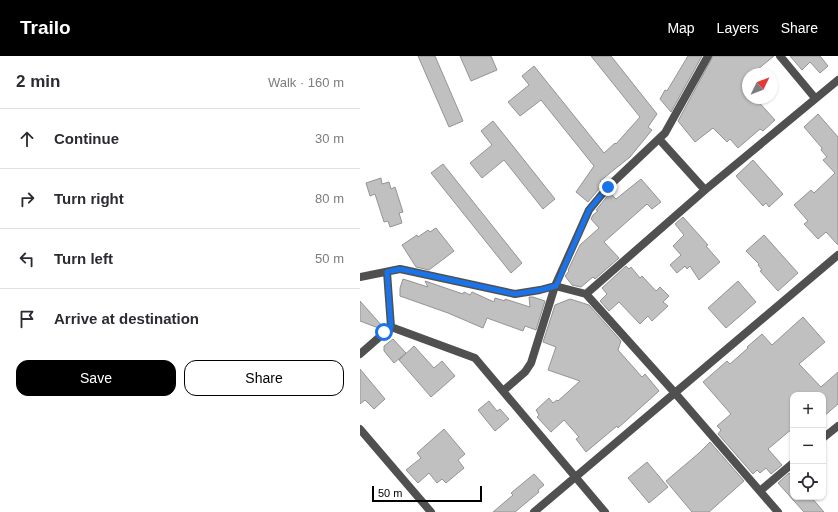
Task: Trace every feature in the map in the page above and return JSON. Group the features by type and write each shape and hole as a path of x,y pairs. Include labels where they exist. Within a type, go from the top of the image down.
{"street":[{"path":"503,391 525,372 531,363 556,286 589,210 608,187 666,132 708,56"},
{"path":"780,56 815,98"},
{"path":"586,294 705,190 838,80"},
{"path":"659,139 705,190"},
{"path":"534,512 838,254"},
{"path":"360,277 400,269 515,294 556,286 586,294 675,393 778,512"},
{"path":"387,272 391,327"},
{"path":"360,354 391,327"},
{"path":"391,327 476,358 605,512"},
{"path":"826,436 838,426"},
{"path":"360,429 431,512"},
{"path":"760,491 792,464"}],"building":[{"path":"418,56 435,56 463,121 449,127"},
{"path":"460,56 491,56 497,70 471,81"},
{"path":"591,56 611,56 657,114 648,127 652,130 630,157 600,181 603,184 588,202 576,192 594,166 541,100 520,116 508,102 529,85 522,76 534,66 604,153 615,143 616,144 640,117"},
{"path":"688,56 702,56 671,112 660,99 665,90 667,91"},
{"path":"713,56 774,56 759,68 742,68 742,104 760,104 775,120 763,131 760,129 738,148 730,139 727,142 713,128 695,142 678,121"},
{"path":"790,56 820,56 828,66 820,73 810,62 802,70"},
{"path":"818,114 838,137 838,245 826,232 818,239 804,224 808,221 794,205 811,190 814,193 835,173 823,160 827,157 821,150 822,148 804,127"},
{"path":"493,121 555,199 543,209 504,160 482,178 470,163 492,145 481,131"},
{"path":"753,160 783,194 769,207 766,203 763,206 736,176"},
{"path":"443,164 522,263 511,273 431,173"},
{"path":"381,178 382,184 389,182 391,189 395,187 403,212 399,213 402,223 390,227 388,221 384,222 375,194 370,196 366,183"},
{"path":"641,179 661,202 652,209 647,204 604,242 619,258 595,279 593,277 581,287 572,285 565,276 569,271 568,270 580,245 599,228 591,219 598,211 596,210 610,193 616,199"},
{"path":"683,217 708,245 706,246 720,262 699,280 690,266 687,269 685,266 677,273 670,265 681,255 673,246 684,235 675,224"},
{"path":"436,228 454,251 429,270 416,267 402,245 417,235 418,237 428,230 430,232"},
{"path":"764,235 798,273 778,291 760,271 762,270 758,265 759,264 746,251"},
{"path":"626,266 629,269 631,267 640,278 642,276 656,291 660,287 669,296 663,302 668,306 652,321 648,316 640,324 619,302 609,311 600,301 607,294 602,288"},
{"path":"403,279 428,287 425,281 463,294 464,292 470,295 472,292 494,302 495,298 505,301 505,299 530,307 529,297 545,301 536,330 525,326 523,331 487,318 483,328 448,313 400,296 400,288"},
{"path":"738,281 756,302 726,328 708,308"},
{"path":"570,299 589,305 621,341 618,350 642,377 645,374 659,391 618,428 617,426 586,452 576,439 579,437 564,420 551,432 537,417 539,415 536,410 549,398 553,403 557,400 558,401 580,381 548,370 556,347 543,342 555,305"},
{"path":"360,301 383,327 381,329 360,321"},
{"path":"803,317 825,342 799,364 821,387 838,372 838,404 826,414 826,392 790,392 790,431 768,449 782,465 771,474 766,468 760,473 757,470 753,474 718,434 721,430 717,426 731,414 703,382 727,361 730,364 762,334 772,345"},
{"path":"393,339 406,353 394,363 384,351 384,346"},
{"path":"414,346 434,368 442,361 455,376 431,397 399,360"},
{"path":"360,369 385,399 374,409 365,400 360,404"},
{"path":"489,401 497,411 500,409 509,419 495,431 478,410"},
{"path":"444,429 465,454 458,460 464,468 446,483 442,479 437,483 429,473 418,483 406,470 421,458 417,453"},
{"path":"710,442 744,481 709,512 692,512 666,481"},
{"path":"647,462 668,487 649,503 628,478"},
{"path":"789,473 790,496 778,483"},
{"path":"534,474 544,485 538,490 539,492 515,512 493,512 513,495 511,493"},
{"path":"793,500 814,500 824,512 804,512"}],"route":[{"path":"384,332 391,327 387,272 400,269 515,294 556,286 589,210 608,187"}]}
